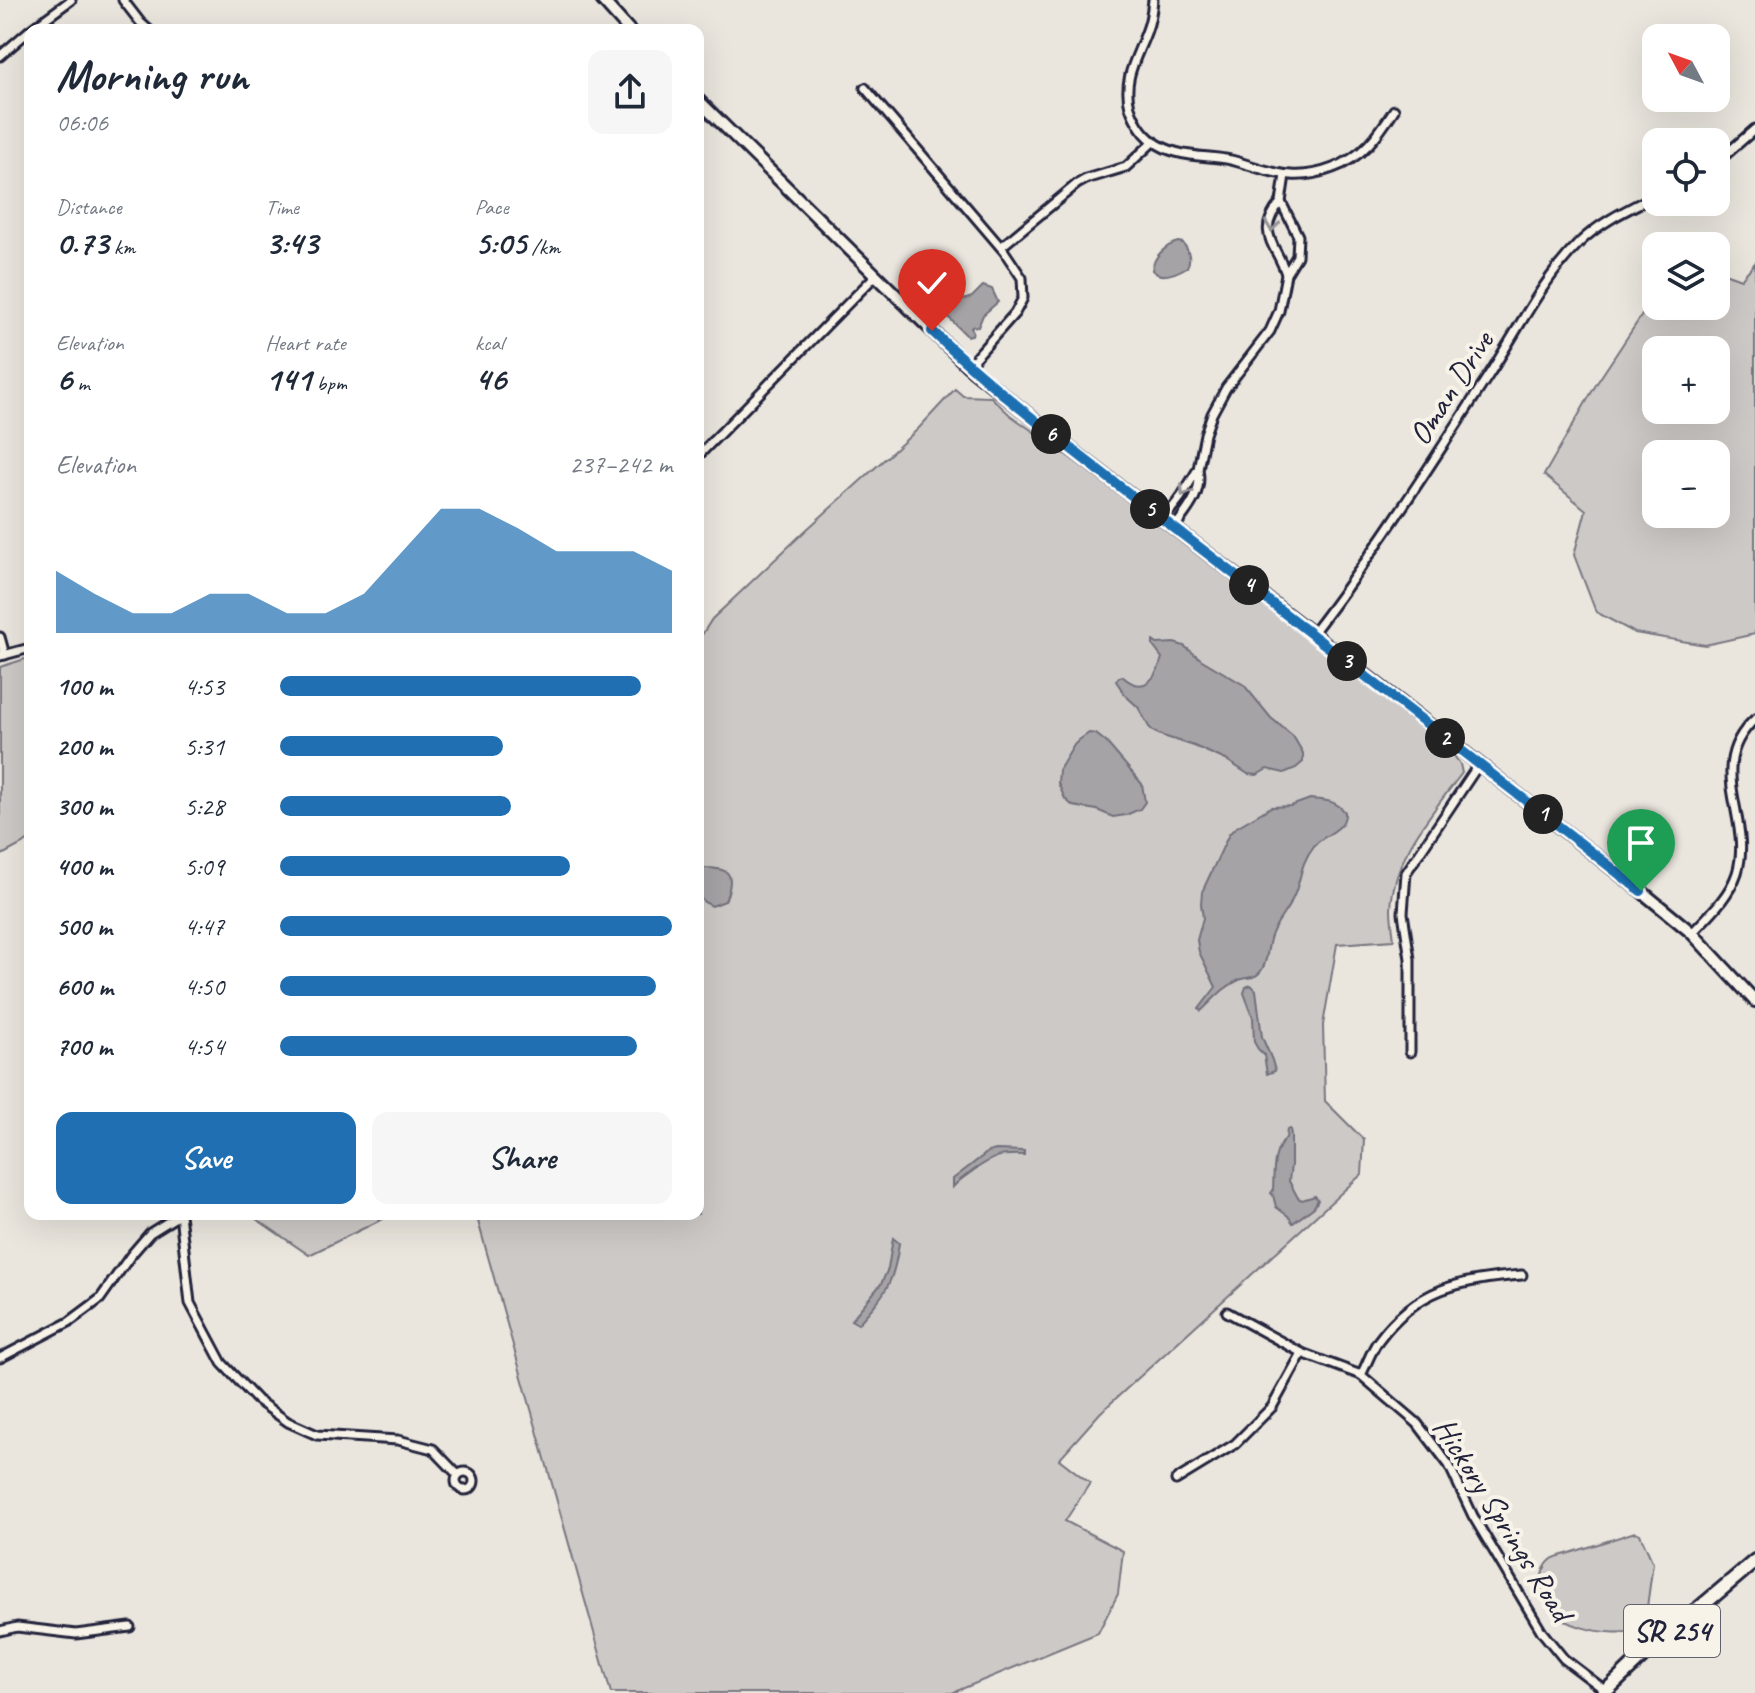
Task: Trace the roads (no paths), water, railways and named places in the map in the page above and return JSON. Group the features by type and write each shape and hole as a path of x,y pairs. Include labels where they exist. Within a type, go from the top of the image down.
{"main road":[{"path":"602,0 624,24"},
{"path":"704,106 968,366 1641,891 1692,933 1755,1001"},
{"name":"SR 254","path":"1605,1692 1755,1561"}],"street":[{"path":"38,24 71,0"},
{"path":"123,0 144,24"},
{"path":"1153,0 1151,19 1130,73 1129,102 1136,119 1154,141 1168,149 1285,175 1317,173 1346,162 1372,142 1394,110"},
{"path":"0,56 24,34"},
{"path":"865,88 1001,247 1020,274 1024,286 1023,298 1015,313 968,366"},
{"path":"1730,151 1755,129"},
{"path":"1001,247 1077,184 1126,167 1154,141"},
{"path":"1285,175 1281,202 1273,213 1269,231 1271,244 1286,274"},
{"path":"1163,520 1198,469 1212,414 1226,388 1270,331 1279,311 1286,274 1297,256 1298,241 1295,228 1281,202"},
{"name":"Oman Drive","path":"1312,634 1355,577 1565,258 1596,229 1642,203"},
{"path":"704,450 876,275"},
{"path":"1174,528 1196,495 1200,478 1198,469"},
{"path":"0,637 2,656 24,650"},
{"path":"1692,933 1724,899 1737,875 1741,849 1730,765 1738,741 1755,719"},
{"path":"1410,1052 1410,959 1403,913 1406,873 1479,764"},
{"path":"0,1358 69,1322 100,1299 150,1233 172,1220"},
{"path":"181,1220 190,1303 222,1363 257,1400 288,1422 317,1435 398,1440 433,1449 458,1475"},
{"path":"1361,1375 1377,1343 1404,1311 1445,1287 1483,1278 1522,1275"},
{"name":"Hickory Springs Road","path":"1227,1312 1302,1353 1361,1375 1417,1423 1449,1465 1473,1516 1542,1632 1564,1659 1605,1692"},
{"path":"1176,1480 1235,1444 1272,1407 1302,1353"},
{"path":"0,1631 17,1627 76,1634 130,1627"}]}
